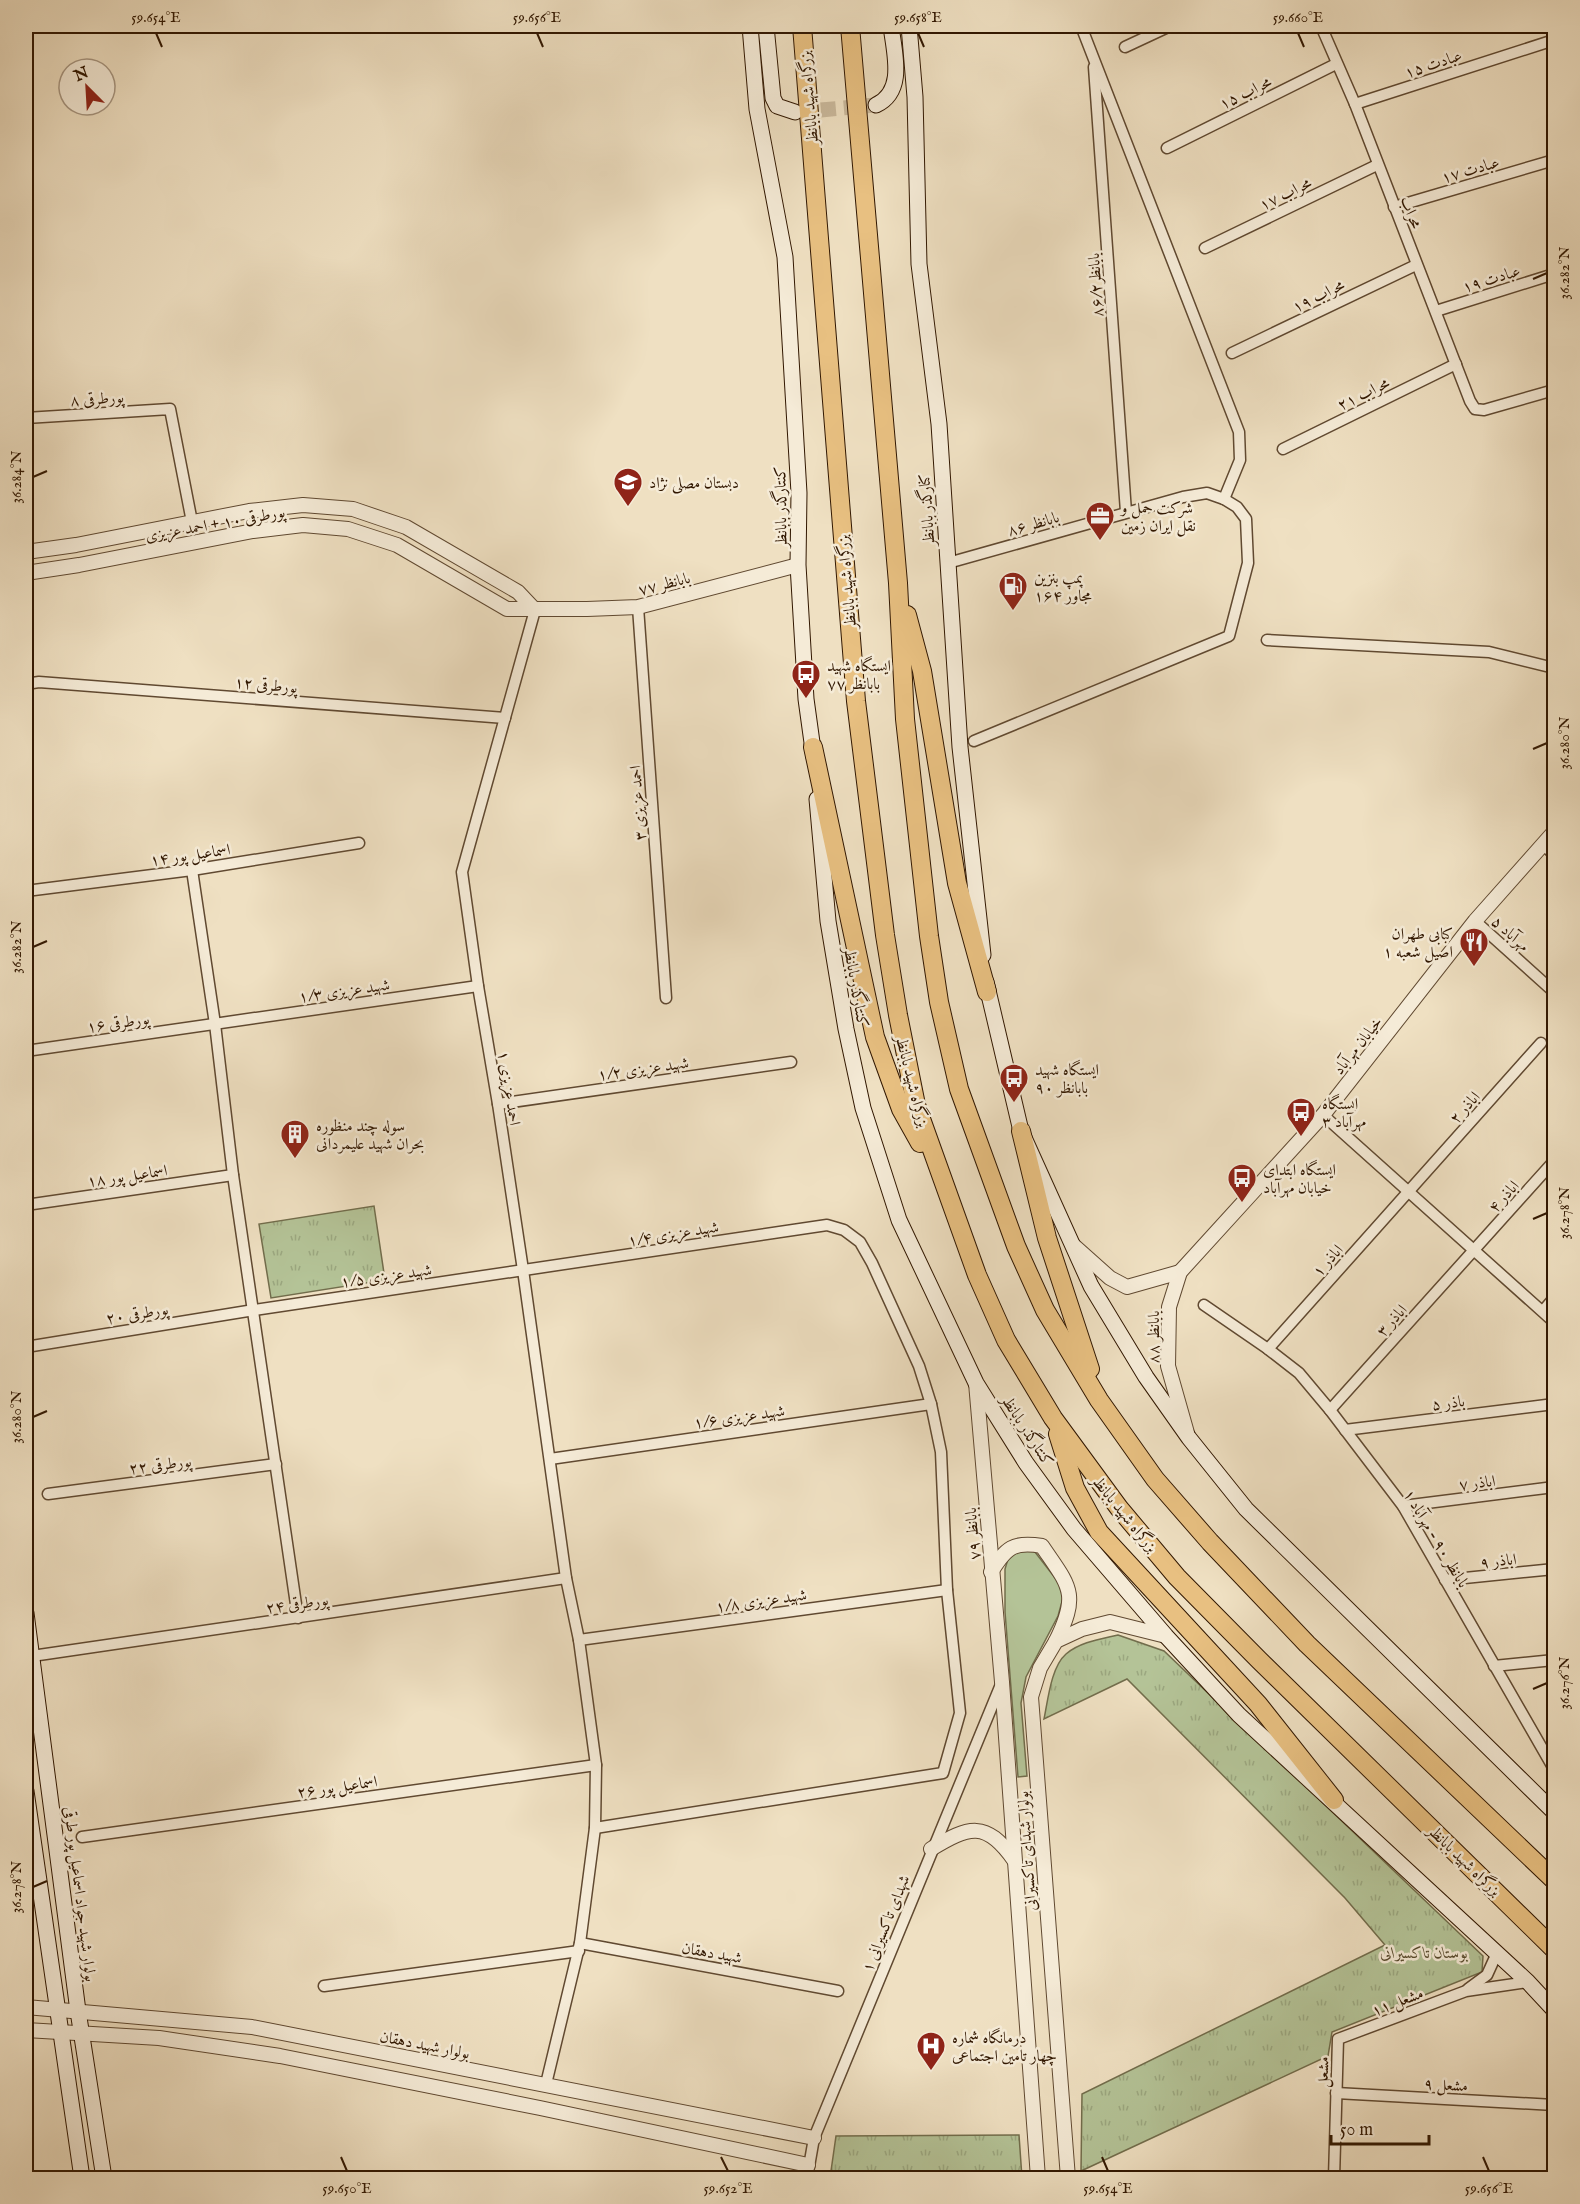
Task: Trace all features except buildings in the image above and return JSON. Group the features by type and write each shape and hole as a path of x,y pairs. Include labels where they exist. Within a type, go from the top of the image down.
{"highway":[{"name":"بزرگراه شهید بابانظر","path":"802,26 856,701 883,924 897,1015 916,1105 977,1275 1006,1340 1053,1418 1119,1508 1177,1577 1554,1949"},
{"path":"850,26 898,583 905,719 929,936 939,1002 959,1089 1016,1246 1045,1310 1099,1400 1155,1479 1210,1542 1307,1644 1554,1880"},
{"path":"898,583 922,671 957,883 987,992"},
{"path":"813,747 875,1037 902,1109 948,1197"},
{"path":"1021,1131 1047,1238 1099,1400"},
{"path":"1053,1418 1075,1488 1099,1532 1258,1704 1334,1800"}],"main road":[{"name":"کنتارگذر بابانظر","path":"750,26 757,109 784,257 799,493 798,565 806,699 813,747 828,921 846,1029 863,1108 899,1220 976,1383 1026,1463 1074,1529 1166,1636 1239,1715 1334,1800 1528,1982 1554,2010"},
{"path":"766,26 773,98 777,106 795,112"},
{"path":"876,105 885,101 892,92 896,74 891,26"},
{"name":"کنارگذر بابانظر","path":"909,26 915,97 919,264 939,424 960,747 987,992 1021,1131 1091,1286 1146,1377 1189,1438 1246,1509 1554,1812"},
{"name":"بولوار شهید جواد اسماعیل پور طرقی","path":"26,1613 78,2011 104,2178"},
{"path":"26,1791 82,2178"}],"street":[{"path":"974,741 1229,636 1248,563 1246,519 1237,507 1224,499 1240,460 1239,432 1081,26"},
{"path":"1125,47 1170,26"},
{"name":"محراب","path":"1322,26 1475,409 1484,410 1554,390"},
{"name":"عبادت ۱۵","path":"1355,104 1554,40"},
{"name":"بابانظر۸۶/۲","path":"1093,56 1126,512"},
{"name":"محراب ۱۵","path":"1167,148 1336,64"},
{"name":"عبادت ۱۷","path":"1394,207 1554,160"},
{"name":"محراب ۱۷","path":"1205,248 1377,165"},
{"name":"محراب ۱۹","path":"1232,353 1416,265"},
{"name":"عبادت ۱۹","path":"1436,311 1554,274"},
{"name":"محراب ۲۱","path":"1283,449 1456,364"},
{"name":"پورطرقی ۸","path":"26,418 170,409 192,522"},
{"name":"بابانظر ۸۶","path":"948,563 1183,496 1207,494 1224,499"},
{"path":"26,552 76,545 249,511 303,505 353,508 406,527 518,591 535,610"},
{"name":"پورطرقی ۱۰ + احمد عزیزی","path":"26,573 79,565 252,531 303,525 348,529 397,545 507,609 535,610"},
{"name":"بابانظر ۷۷","path":"535,610 638,607 798,565"},
{"name":"احمد عزیزی ۳","path":"638,607 666,998"},
{"name":"احمد عزیزی ۱","path":"535,610 462,872 523,1270 566,1578 579,1640 596,1765 595,1828 580,1947 546,2084"},
{"path":"1267,640 1489,652 1554,668"},
{"name":"پورطرقی ۱۲","path":"26,684 39,681 505,718"},
{"name":"خیابان مهرآباد","path":"1180,1272 1323,1115 1475,921 1554,832"},
{"name":"اسماعیل پور ۱۴","path":"26,891 192,870 358,843"},
{"path":"1543,844 1554,855"},
{"path":"192,870 215,1024 233,1175 298,1618"},
{"name":"مهرآباد ۵","path":"1475,921 1554,992"},
{"name":"شهید عزیزی ۱/۳","path":"215,1024 478,986"},
{"name":"پورطرقی ۱۶","path":"26,1050 215,1024"},
{"name":"اباذر ۲","path":"1408,1191 1541,1043"},
{"name":"شهید عزیزی ۱/۲","path":"498,1104 791,1062"},
{"path":"1323,1115 1554,1322"},
{"name":"اباذر ۴","path":"1474,1250 1554,1161"},
{"name":"اسماعیل پور ۱۸","path":"26,1205 233,1175"},
{"name":"اباذر ۱","path":"1268,1349 1408,1191"},
{"name":"شهید عزیزی ۱/۴","path":"523,1270 827,1225 844,1230 860,1242 872,1263 919,1366 932,1404"},
{"path":"1069,1241 1110,1278 1127,1287 1180,1272"},
{"name":"اباذر ۳","path":"1330,1410 1474,1250"},
{"name":"شهید عزیزی ۱/۵","path":"254,1310 523,1270"},
{"name":"بابانظر ۸۸","path":"1180,1272 1169,1308 1168,1365 1189,1438"},
{"path":"1543,1311 1554,1298"},
{"name":"بابانظر ۹۰ - مهرآباد ۱","path":"1204,1305 1299,1373 1403,1506 1494,1666 1549,1750 1554,1769"},
{"name":"پورطرقی ۲۰","path":"26,1347 254,1310"},
{"name":"بابانظر ۷۹","path":"976,1383 1002,1682"},
{"path":"595,1828 943,1773 960,1713 947,1590 941,1452 932,1404"},
{"name":"شهید عزیزی ۱/۶","path":"550,1458 932,1404"},
{"name":"باذر ۵","path":"1345,1430 1554,1404"},
{"name":"پورطرقی ۲۲","path":"48,1494 276,1464"},
{"name":"اباذر ۷","path":"1403,1506 1554,1487"},
{"name":"بولوار شهدای تاکسیرانی","path":"991,1572 1002,1554 1012,1546 1024,1543 1042,1546 1067,1584 1071,1603 1067,1619 1040,1668 1031,1697 1068,2178"},
{"name":"اباذر ۹","path":"1445,1580 1554,1569"},
{"name":"پورطرقی ۲۴","path":"32,1656 566,1578"},
{"name":"شهید عزیزی ۱/۸","path":"579,1640 947,1590"},
{"path":"1056,1641 1082,1629 1110,1622 1166,1636"},
{"path":"1494,1666 1554,1660"},
{"name":"بولوار شهدای تاکسیرانی","path":"1002,1682 1038,2178"},
{"name":"شهدای تاکسیرانی ۱","path":"807,2172 814,2138 931,1849 1002,1682"},
{"name":"اسماعیل پور ۲۶","path":"82,1838 596,1765"},
{"path":"931,1849 952,1836 968,1830 986,1832 1002,1842 1014,1860"},
{"name":"شهید دهقان","path":"324,1986 580,1947 838,1991"},
{"path":"1466,1990 1487,1975 1497,1953"},
{"path":"1466,1990 1528,1982"},
{"name":"مشعل ۱۱","path":"1338,2039 1466,1990"},
{"name":"بولوار شهید دهقان","path":"26,2007 252,2027 814,2138"},
{"path":"26,2030 159,2038 280,2056 540,2108 807,2172"},
{"name":"مشعل","path":"1334,2178 1338,2039"},
{"name":"مشعل ۹","path":"1336,2093 1554,2105"}],"green space":[{"path":"374,1206 385,1280 271,1298 259,1224"},
{"path":"1026,1549 1035,1552 1059,1583 1063,1598 1058,1616 1026,1677 1021,1703 1027,1776 1018,1777 1005,1612 1005,1569 1008,1559 1016,1552"},
{"name":"بوستان تاکسیرانی","path":"1118,1635 1164,1651 1483,1956 1482,1972 1332,2032 1328,2056 1081,2171 1082,2094 1385,1945 1345,1898 1127,1679 1044,1719 1051,1684 1057,1667 1066,1654 1091,1642"},
{"path":"1019,2135 1022,2178 830,2178 836,2136"}],"tunnel":[{"path":"798,112 876,105"}],"place":[{"name":"دبستان مصلی نژاد","path":"628,508"},
{"name":"شرکت حمل و نقل ایران زمین","path":"1100,542"},
{"name":"پمپ بنزین ۱۶۴ مجاور","path":"1013,612"},
{"name":"ایستگاه شهید بابانظر ۷۷","path":"806,700"},
{"name":"کبابی طهران اصیل شعبه ۱","path":"1474,968"},
{"name":"ایستگاه شهید بابانظر ۹۰","path":"1014,1104"},
{"name":"ایستگاه مهرآباد ۳","path":"1301,1138"},
{"name":"سوله چند منظوره بحران شهید علیمردانی","path":"295,1160"},
{"name":"ایستگاه ابتدای خیابان مهرآباد","path":"1242,1204"},
{"name":"درمانگاه شماره چهار تامین اجتماعی","path":"931,2072"}]}
